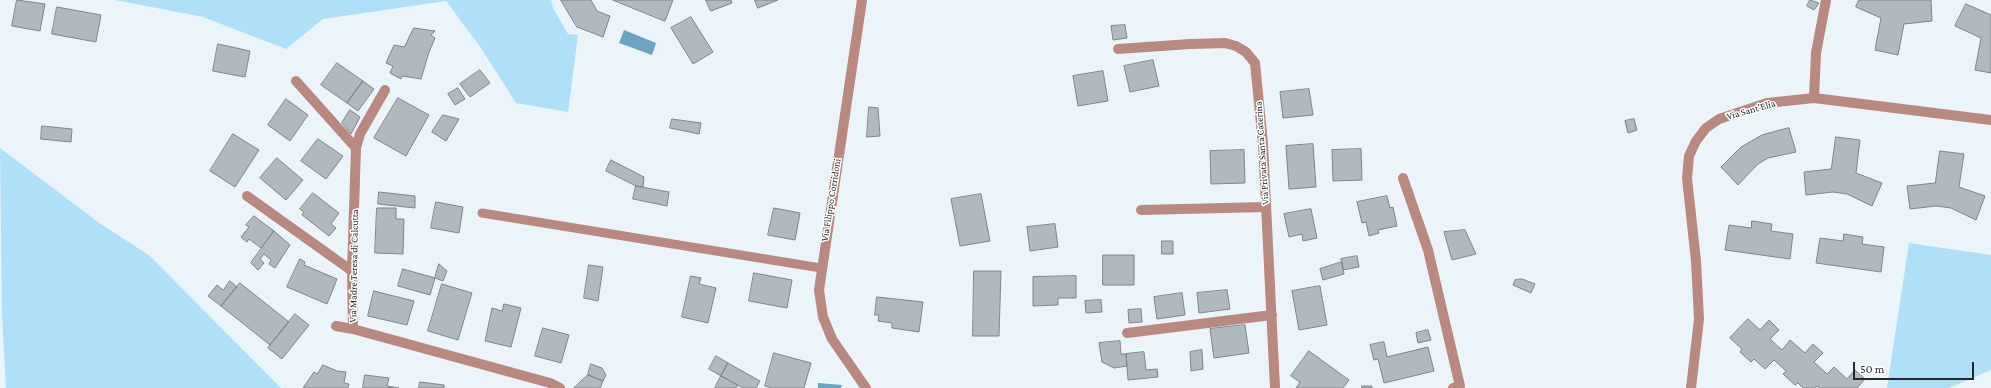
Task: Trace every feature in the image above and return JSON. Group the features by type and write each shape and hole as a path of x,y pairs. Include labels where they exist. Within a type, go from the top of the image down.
{"street":[{"name":"Via Filippo Corridoni","path":"862,0 821,268 819,290 823,316 832,339 866,388"},
{"path":"1814,98 1816,53 1826,0"},
{"name":"Via Privata Santa Caterina","path":"1118,49 1225,43 1236,46 1246,52 1255,63 1263,144 1275,388"},
{"path":"296,81 356,148"},
{"name":"Via Madre Teresa di Calcutta","path":"385,90 360,134 356,148 352,271 353,329 550,382 560,388"},
{"name":"Via Sant'Elia","path":"1691,388 1699,320 1696,261 1688,178 1689,156 1696,141 1706,128 1719,119 1767,103 1814,98 1991,120"},
{"path":"1403,178 1428,250 1460,386 1453,388"},
{"path":"247,196 352,271"},
{"path":"1141,210 1266,207"},
{"path":"1127,333 1272,315"},
{"path":"336,326 353,329"}],"lane":[{"path":"482,213 821,268"}],"shaded area":[{"path":"115,0 551,0 553,8 568,34 578,35 568,112 516,103 481,48 446,1 323,19 286,49 203,17"},
{"path":"624,30 656,43 652,55 619,43"},
{"path":"0,148 98,222 150,256 281,388 6,388 2,316"},
{"path":"1909,243 1991,255 1991,370 1949,388 1887,388"},
{"path":"818,383 842,385 841,388 818,388"}],"building":[{"path":"17,0 45,4 40,31 12,26"},
{"path":"561,0 591,0 597,11 610,16 603,37 577,27"},
{"path":"613,0 673,0 665,21"},
{"path":"706,0 731,0 732,3 711,11"},
{"path":"755,0 778,0 758,8"},
{"path":"1810,0 1819,3 1814,10 1807,6"},
{"path":"1859,0 1931,0 1932,21 1904,24 1898,55 1875,50 1881,18 1856,7"},
{"path":"1966,4 1991,15 1991,73 1975,70 1981,38 1955,26"},
{"path":"57,7 101,15 96,42 52,34"},
{"path":"691,17 713,52 693,64 671,28"},
{"path":"1125,25 1127,38 1113,40 1111,26"},
{"path":"414,28 435,31 431,35 435,38 421,79 402,76 401,79 390,73 393,66 386,63 394,45 404,47"},
{"path":"218,44 250,51 245,77 213,71"},
{"path":"1153,60 1159,86 1130,92 1124,66"},
{"path":"337,63 363,81 347,103 321,85"},
{"path":"480,70 490,83 470,97 460,84"},
{"path":"1103,71 1108,101 1078,106 1073,76"},
{"path":"363,81 374,89 358,111 347,103"},
{"path":"458,88 465,99 455,105 448,94"},
{"path":"1309,89 1313,115 1283,118 1280,92"},
{"path":"398,98 429,115 406,156 374,138"},
{"path":"286,99 308,115 290,141 268,125"},
{"path":"869,107 878,108 880,136 867,137"},
{"path":"350,110 360,117 351,134 342,123"},
{"path":"443,115 459,119 446,141 432,132"},
{"path":"672,119 701,123 699,134 670,128"},
{"path":"1634,119 1637,130 1628,133 1625,121"},
{"path":"42,126 72,129 71,142 41,139"},
{"path":"1789,128 1796,152 1768,158 1758,164 1738,185 1721,167 1741,147 1762,135"},
{"path":"233,134 259,150 235,187 210,171"},
{"path":"1836,137 1860,140 1856,173 1882,183 1872,206 1847,194 1833,192 1806,195 1804,172 1831,169"},
{"path":"318,139 343,156 326,179 301,161"},
{"path":"1313,144 1316,187 1289,189 1286,146"},
{"path":"1361,149 1362,180 1333,181 1332,150"},
{"path":"1244,150 1245,183 1211,184 1210,151"},
{"path":"1940,151 1964,154 1959,187 1985,196 1976,220 1951,208 1936,206 1910,209 1907,186 1935,183"},
{"path":"277,158 303,180 286,200 260,178"},
{"path":"611,160 644,177 643,187 636,186 606,171"},
{"path":"636,186 669,192 667,206 633,199"},
{"path":"379,192 415,196 415,208 378,204"},
{"path":"313,193 339,213 331,224 336,228 329,236 302,215 304,212 300,209"},
{"path":"981,194 990,241 960,246 951,199"},
{"path":"1387,196 1390,208 1393,207 1397,226 1378,230 1379,233 1369,236 1366,222 1362,223 1357,202"},
{"path":"436,202 463,207 459,233 431,228"},
{"path":"377,208 396,208 396,219 404,219 403,254 375,253"},
{"path":"774,208 800,213 795,240 768,235"},
{"path":"1311,209 1317,238 1303,241 1302,234 1289,237 1284,214"},
{"path":"254,216 274,231 261,248 249,239 247,242 241,237 249,227 246,225"},
{"path":"1752,221 1772,224 1771,231 1793,234 1790,259 1725,250 1729,225 1751,228"},
{"path":"1055,224 1058,247 1030,251 1027,227"},
{"path":"1465,230 1476,254 1452,260 1444,232"},
{"path":"274,231 290,245 275,268 269,264 271,260 264,254 260,259 264,263 258,270 251,263"},
{"path":"1844,234 1863,237 1862,244 1884,247 1881,272 1816,263 1820,238 1843,241"},
{"path":"1162,241 1173,241 1173,254 1162,254"},
{"path":"1103,255 1134,255 1134,285 1103,285"},
{"path":"1357,256 1359,267 1343,270 1341,259"},
{"path":"300,259 305,262 304,265 337,279 327,304 287,287"},
{"path":"1342,262 1344,274 1323,280 1320,269"},
{"path":"439,264 447,271 443,281 435,278"},
{"path":"589,265 603,267 598,301 584,298"},
{"path":"403,269 435,278 430,295 398,286"},
{"path":"974,271 1001,271 999,336 973,336"},
{"path":"754,273 792,280 787,308 749,301"},
{"path":"691,276 701,278 699,284 716,288 708,323 682,317"},
{"path":"1076,276 1076,298 1058,298 1058,305 1033,306 1033,277"},
{"path":"1522,279 1535,284 1531,293 1513,285 1515,280"},
{"path":"230,281 237,287 221,306 208,296 217,285 223,290"},
{"path":"240,283 289,322 270,345 221,306"},
{"path":"442,284 472,293 458,340 428,331"},
{"path":"1320,286 1327,325 1299,330 1292,291"},
{"path":"1227,290 1230,309 1199,313 1197,293"},
{"path":"374,291 414,301 407,325 368,316"},
{"path":"1182,293 1185,315 1157,319 1154,297"},
{"path":"877,297 923,302 919,332 892,328 892,323 878,321 879,315 875,315"},
{"path":"1101,300 1102,312 1086,313 1085,301"},
{"path":"504,304 521,308 511,347 485,341 492,308 502,311"},
{"path":"1141,309 1142,322 1129,323 1128,310"},
{"path":"295,314 309,325 282,359 268,348"},
{"path":"1748,319 1760,330 1769,320 1779,330 1770,339 1782,350 1790,340 1805,353 1813,344 1823,353 1814,362 1827,374 1834,367 1847,379 1855,370 1865,379 1857,388 1820,388 1817,386 1815,388 1803,388 1798,383 1795,385 1783,374 1786,371 1774,360 1765,369 1754,359 1751,362 1740,352 1742,349 1730,338"},
{"path":"1245,325 1249,353 1214,358 1210,329"},
{"path":"543,328 569,335 561,363 535,356"},
{"path":"1428,330 1431,340 1418,343 1416,333"},
{"path":"1120,341 1121,354 1126,354 1127,366 1114,368 1102,362 1099,343"},
{"path":"1384,342 1387,357 1428,347 1434,371 1384,383 1378,359 1374,360 1370,345"},
{"path":"1202,350 1203,369 1191,371 1190,352"},
{"path":"1309,351 1349,380 1343,388 1296,388 1300,382 1291,376"},
{"path":"1144,352 1146,370 1157,369 1158,377 1128,380 1126,354"},
{"path":"774,353 811,363 804,388 772,388 765,386"},
{"path":"716,356 728,363 721,376 709,369"},
{"path":"728,363 760,381 756,388 743,388 721,376"},
{"path":"591,364 602,368 606,375 603,381 588,375"},
{"path":"323,365 337,371 346,372 344,383 349,384 348,388 303,388 314,372 317,374"},
{"path":"365,375 389,378 387,386 399,388 363,388"},
{"path":"588,375 603,381 600,388 574,388"},
{"path":"721,376 738,385 736,388 715,388"},
{"path":"420,382 444,385 444,388 419,388"},
{"path":"1362,386 1372,386 1372,388 1362,388"}]}
